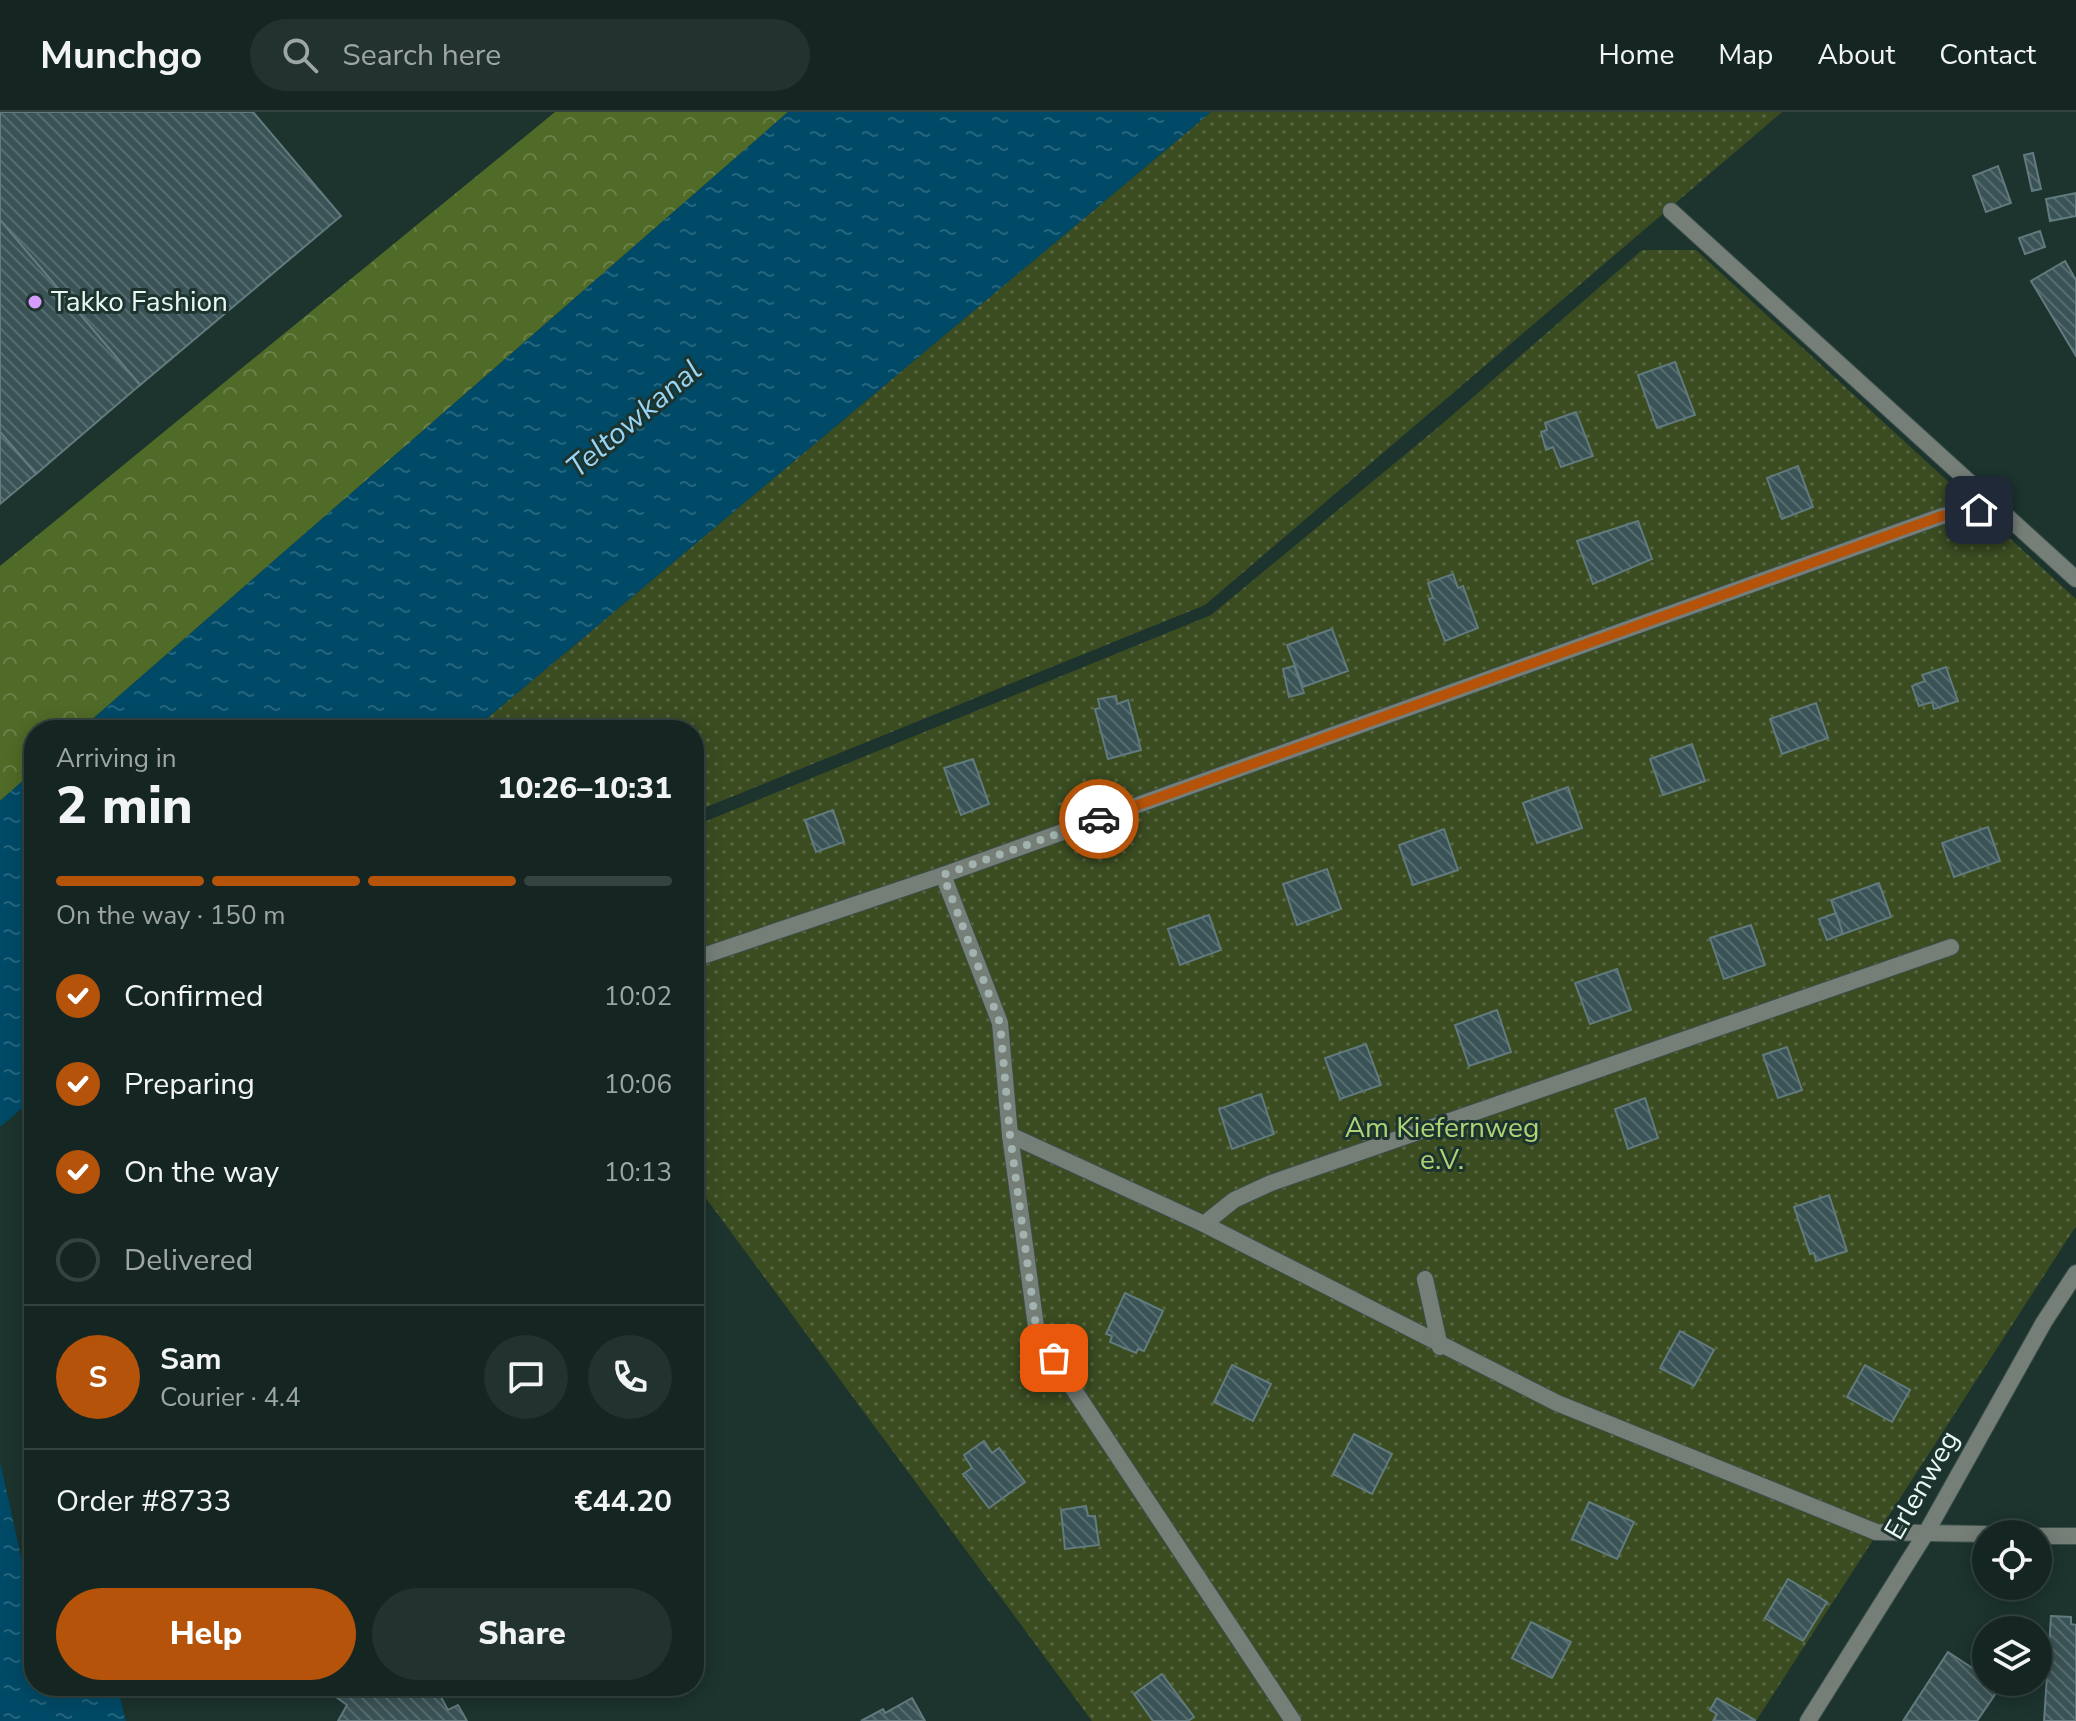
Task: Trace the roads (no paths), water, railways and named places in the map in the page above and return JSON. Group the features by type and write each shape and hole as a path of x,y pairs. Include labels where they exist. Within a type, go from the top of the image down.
{"street":[{"path":"1671,211 2076,579"},
{"path":"704,956 943,875 1942,516 1997,507"},
{"path":"943,875 1000,1023 1010,1135 1037,1334 1293,1721"},
{"path":"1204,1224 1234,1200 1951,947"},
{"path":"1010,1135 1204,1224 1440,1347 1557,1403 1876,1532 1972,1534"},
{"name":"Erlenweg","path":"1808,1721 1926,1533 2044,1322 2076,1273"},
{"path":"1425,1279 1440,1347"},
{"path":"2052,1536 2076,1536"}],"water":[{"name":"Teltowkanal","path":"788,112 1211,112 485,720 91,720"},
{"path":"24,780 24,1107 0,1127 0,801"},
{"path":"0,1462 24,1570 24,1696 120,1696 126,1721 0,1721"}],"place":[{"name":"Takko Fashion","path":"35,302"}],"park label":[{"name":"Am Kiefernweg e.V.","path":"1442,1144"}]}
